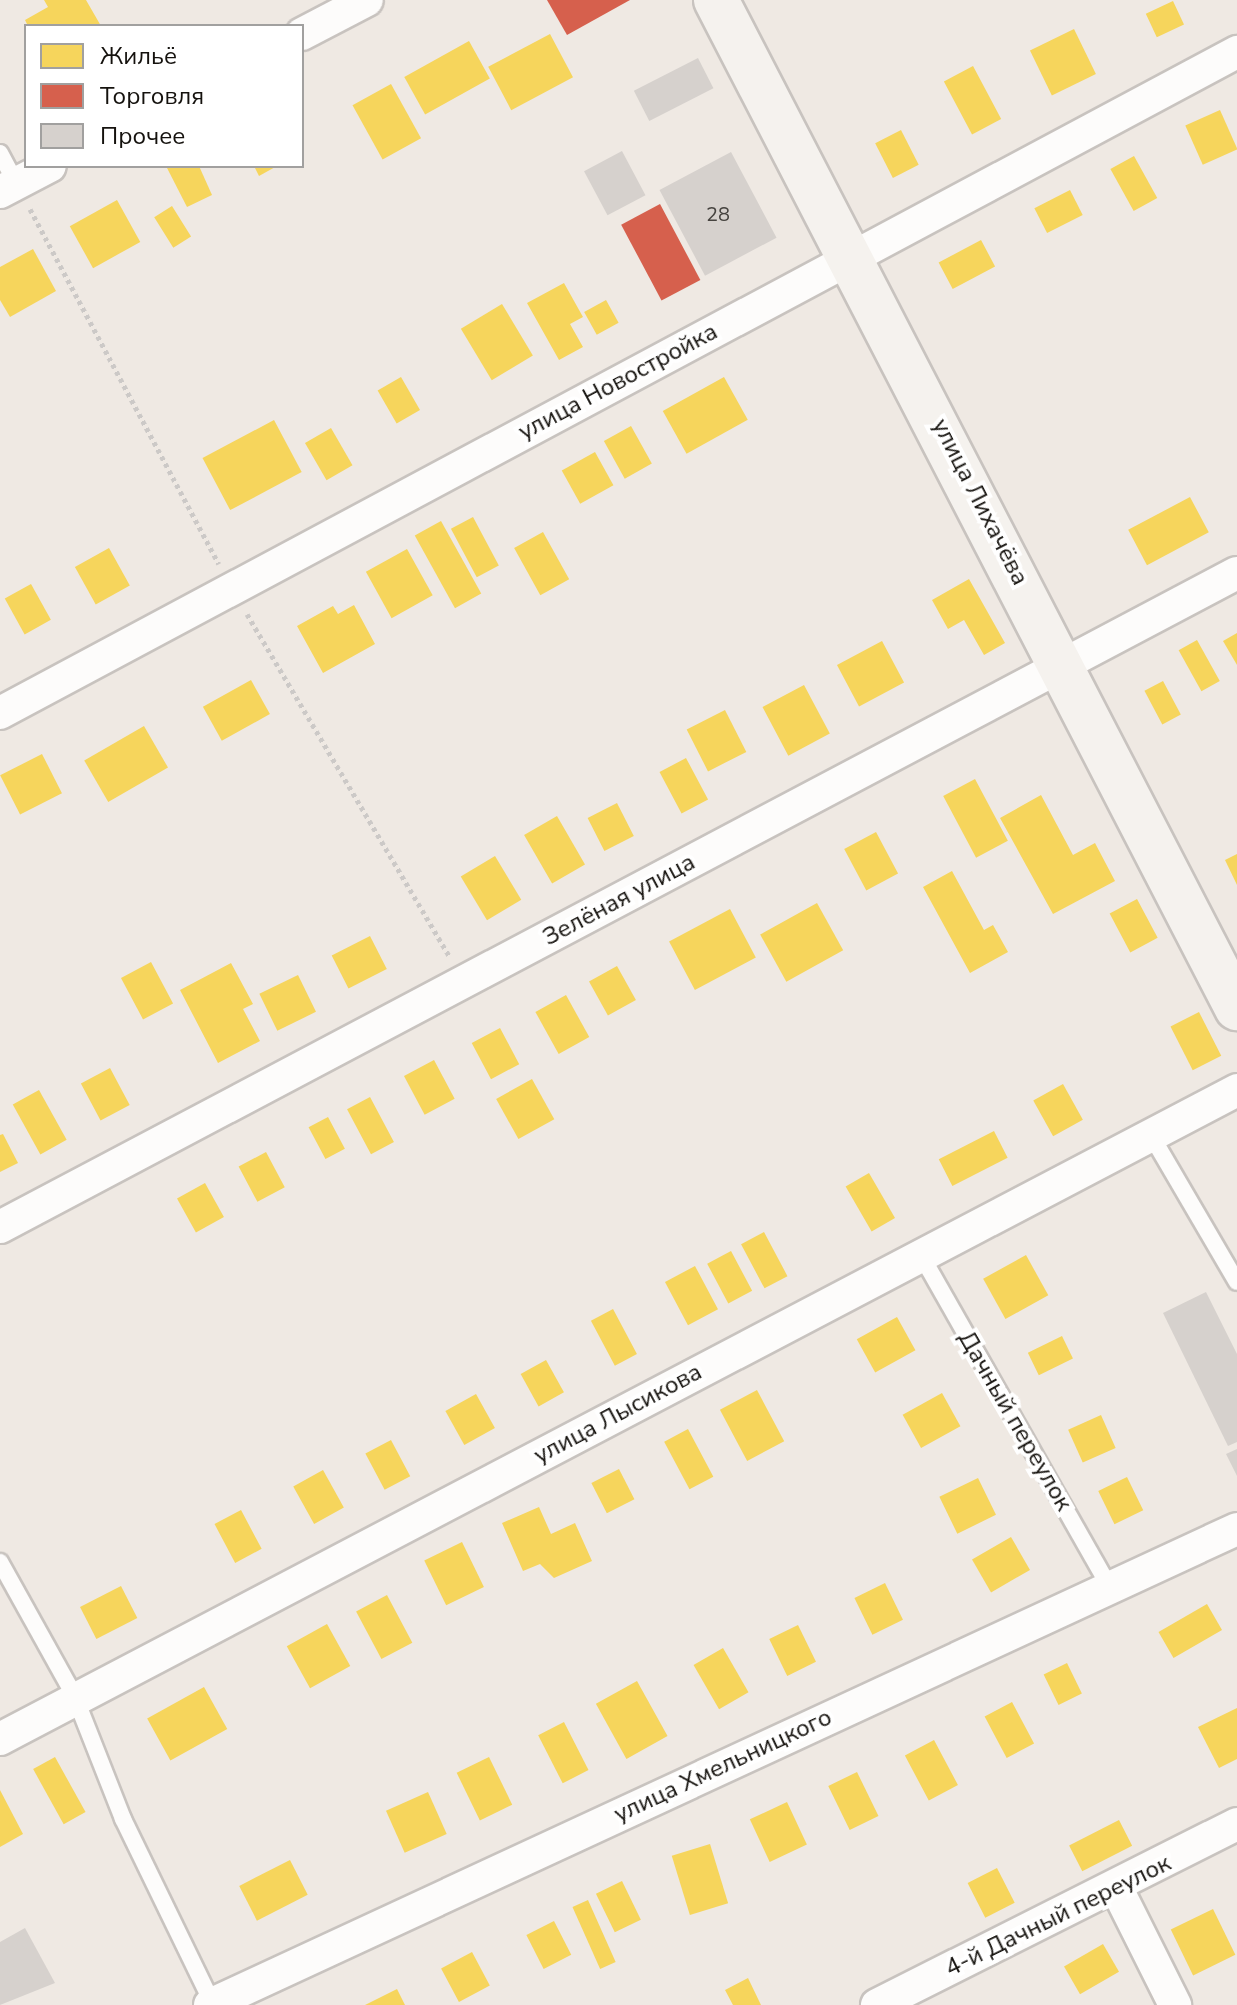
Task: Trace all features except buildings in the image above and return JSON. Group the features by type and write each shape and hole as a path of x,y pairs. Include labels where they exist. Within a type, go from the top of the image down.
{"main road":[{"name":"улица Лихачёва","path":"716,0 853,257 1237,1008"}],"street":[{"path":"304,33 367,0"},
{"name":"улица Новостройка","path":"0,713 1237,52"},
{"path":"8,188 46,168"},
{"name":"Зелёная улица","path":"0,1227 1237,573"},
{"name":"улица Лысикова","path":"0,1739 1237,1090"},
{"name":"улица Хмельницкого","path":"212,2004 1237,1529"},
{"name":"4-й Дачный переулок","path":"877,2005 1117,1889 1237,1824"},
{"path":"1117,1889 1175,2005"}],"lane":[{"path":"0,153 8,188"},
{"path":"1151,1135 1237,1282"},
{"name":"Дачный переулок","path":"921,1255 1109,1586"},
{"path":"0,1562 75,1697 123,1819 212,2004"}]}
